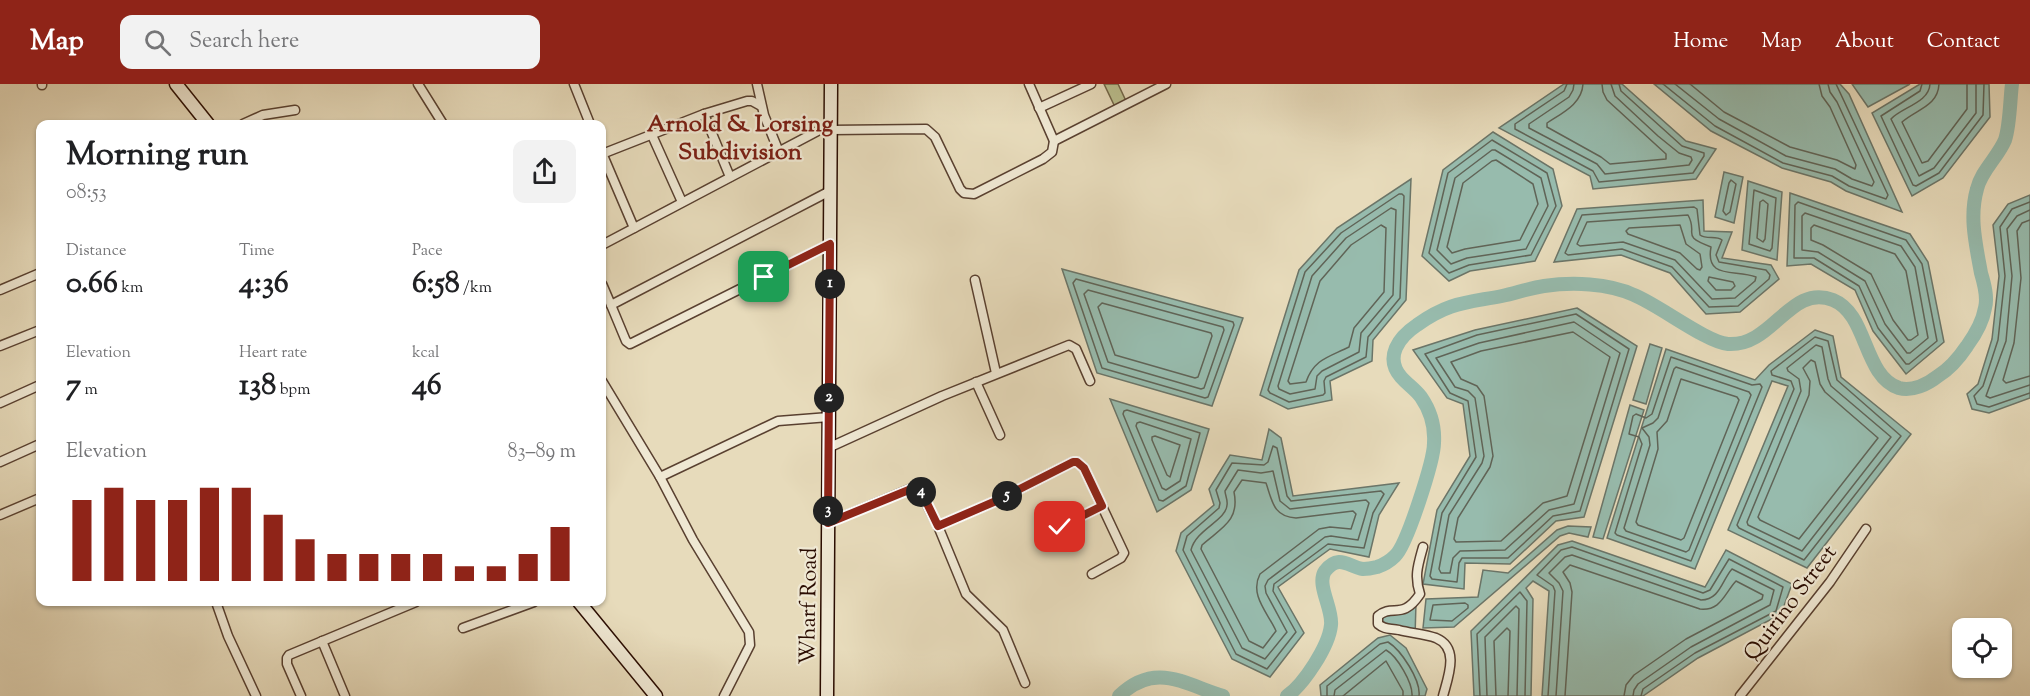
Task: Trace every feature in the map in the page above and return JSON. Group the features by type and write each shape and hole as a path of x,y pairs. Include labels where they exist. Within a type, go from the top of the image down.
{"main road":[{"path":"176,84 205,120"},
{"name":"Wharf Road","path":"827,696 831,84"},
{"path":"582,606 656,696"}],"street":[{"path":"418,84 440,120"},
{"path":"574,84 588,120"},
{"path":"758,84 761,106 779,152"},
{"path":"606,243 831,127 926,129 935,137 960,189 968,195 974,194 1043,159 1052,152 1054,141 1029,84"},
{"path":"1039,108 1091,84"},
{"path":"1054,141 1166,84"},
{"path":"606,152 651,133 747,101 761,106"},
{"path":"252,120 263,115 295,110"},
{"path":"704,114 730,177"},
{"path":"651,133 682,202"},
{"path":"606,163 634,228"},
{"path":"611,305 830,191"},
{"path":"606,293 626,341 630,344 830,244"},
{"path":"0,290 36,275"},
{"path":"975,280 996,373"},
{"path":"0,346 36,332"},
{"path":"828,448 996,373 1064,346 1072,345 1076,349 1090,381"},
{"path":"976,382 1000,435"},
{"path":"0,403 36,387"},
{"path":"606,388 660,477 693,540 749,632 750,645 724,696"},
{"path":"660,477 778,420 829,417"},
{"path":"0,462 36,446"},
{"path":"938,526 1006,496 1073,462 1080,463 1124,553 1121,558 1092,574"},
{"path":"828,523 916,487 922,493 938,526 966,594 1003,630 1025,683"},
{"path":"0,503 1,515 36,500"},
{"path":"1060,527 1102,506"},
{"name":"Quirino Street","path":"1740,696 1830,582 1866,529"},
{"path":"1423,547 1416,572 1420,594 1411,607 1381,613 1378,616 1378,624 1384,629 1395,629 1436,638 1446,646 1451,656 1443,696"},
{"path":"217,606 228,636 256,696"},
{"path":"301,696 286,664 291,654 406,606"},
{"path":"463,628 523,606"},
{"path":"322,641 345,696"}],"green space":[{"path":"1104,84 1118,84 1126,101 1115,107"}],"water":[{"path":"1564,84 1622,84 1686,141 1716,149 1696,179 1593,189 1590,176 1499,128"},
{"path":"1654,84 1840,84 1849,94 1902,212 1846,191 1831,182 1782,168 1711,131"},
{"path":"1852,84 1910,84 1868,107"},
{"path":"1920,84 1989,84 1990,117 1943,178 1912,196 1872,113"},
{"path":"1493,132 1553,169 1562,206 1535,261 1470,271 1449,281 1422,256 1443,170"},
{"path":"1724,172 1743,177 1734,223 1715,217"},
{"path":"1411,179 1406,300 1373,340 1372,361 1330,381 1332,400 1288,409 1260,395 1299,270 1337,228"},
{"path":"1748,181 1782,192 1777,260 1742,250"},
{"path":"1790,193 1910,234 1928,262 1944,342 1906,374 1873,331 1855,290 1811,264 1787,266"},
{"path":"2030,195 2030,398 1989,413 1972,409 1967,394 1978,384 1992,339 1999,276 1993,225 2008,204"},
{"path":"1703,200 1704,231 1732,232 1722,258 1771,265 1779,279 1740,312 1706,314 1670,273 1621,255 1554,262 1577,209"},
{"path":"1062,269 1243,318 1212,406 1097,373"},
{"path":"1577,308 1637,346 1584,517 1556,521 1510,564 1465,563 1464,589 1423,584 1437,510 1470,456 1463,404 1447,398 1413,350 1475,330"},
{"path":"1815,330 1833,336 1841,377 1911,434 1807,568 1728,530 1788,386 1772,381 1695,569 1607,538 1666,349 1755,380 1769,365"},
{"path":"1650,344 1662,348 1646,404 1633,400"},
{"path":"1110,399 1209,429 1191,490 1157,512"},
{"path":"1630,405 1644,410 1603,539 1593,537"},
{"path":"1269,429 1281,438 1293,496 1399,483 1379,515 1369,557 1330,549 1278,587 1304,633 1270,677 1232,659 1176,551 1181,533 1214,505 1209,489 1230,455 1262,460"},
{"path":"1568,526 1591,527 1588,537 1569,533 1560,536 1454,627 1423,628 1426,599 1478,597 1483,570 1508,573 1557,530"},
{"path":"1572,541 1705,587 1726,550 1792,584 1781,614 1698,658 1643,696 1542,696 1549,591 1533,581 1526,588 1533,599 1531,696 1474,696 1471,631 1558,545"},
{"path":"1416,603 1415,637 1383,629 1380,618 1399,613"},
{"path":"1390,635 1406,648 1427,689 1425,696 1321,696 1320,685 1378,638"}],"waterway":[{"path":"1287,696 1301,683 1315,664 1329,634 1331,619 1322,583 1325,571 1339,562 1365,569 1377,567 1391,559 1400,549 1419,502 1433,452 1434,431 1427,407 1419,394 1401,377 1394,362 1396,348 1410,330 1428,317 1458,304 1539,287 1578,284 1624,291 1708,337 1728,344 1744,342 1757,336 1793,307 1805,300 1818,297 1833,300 1844,307 1860,331 1878,371 1887,381 1904,389 1930,382 1958,359 1976,332 1984,313 1986,295 1974,231 1975,200 1979,182 2007,134 2012,84"},
{"path":"1119,696 1132,685 1157,677 1182,681 1223,696"}],"district":[{"name":"Arnold & Lorsing Subdivision","path":"740,137"}],"route":[{"path":"764,277 830,244 828,523 916,487 922,493 938,526 1077,462 1084,468 1102,506 1060,527"}]}
